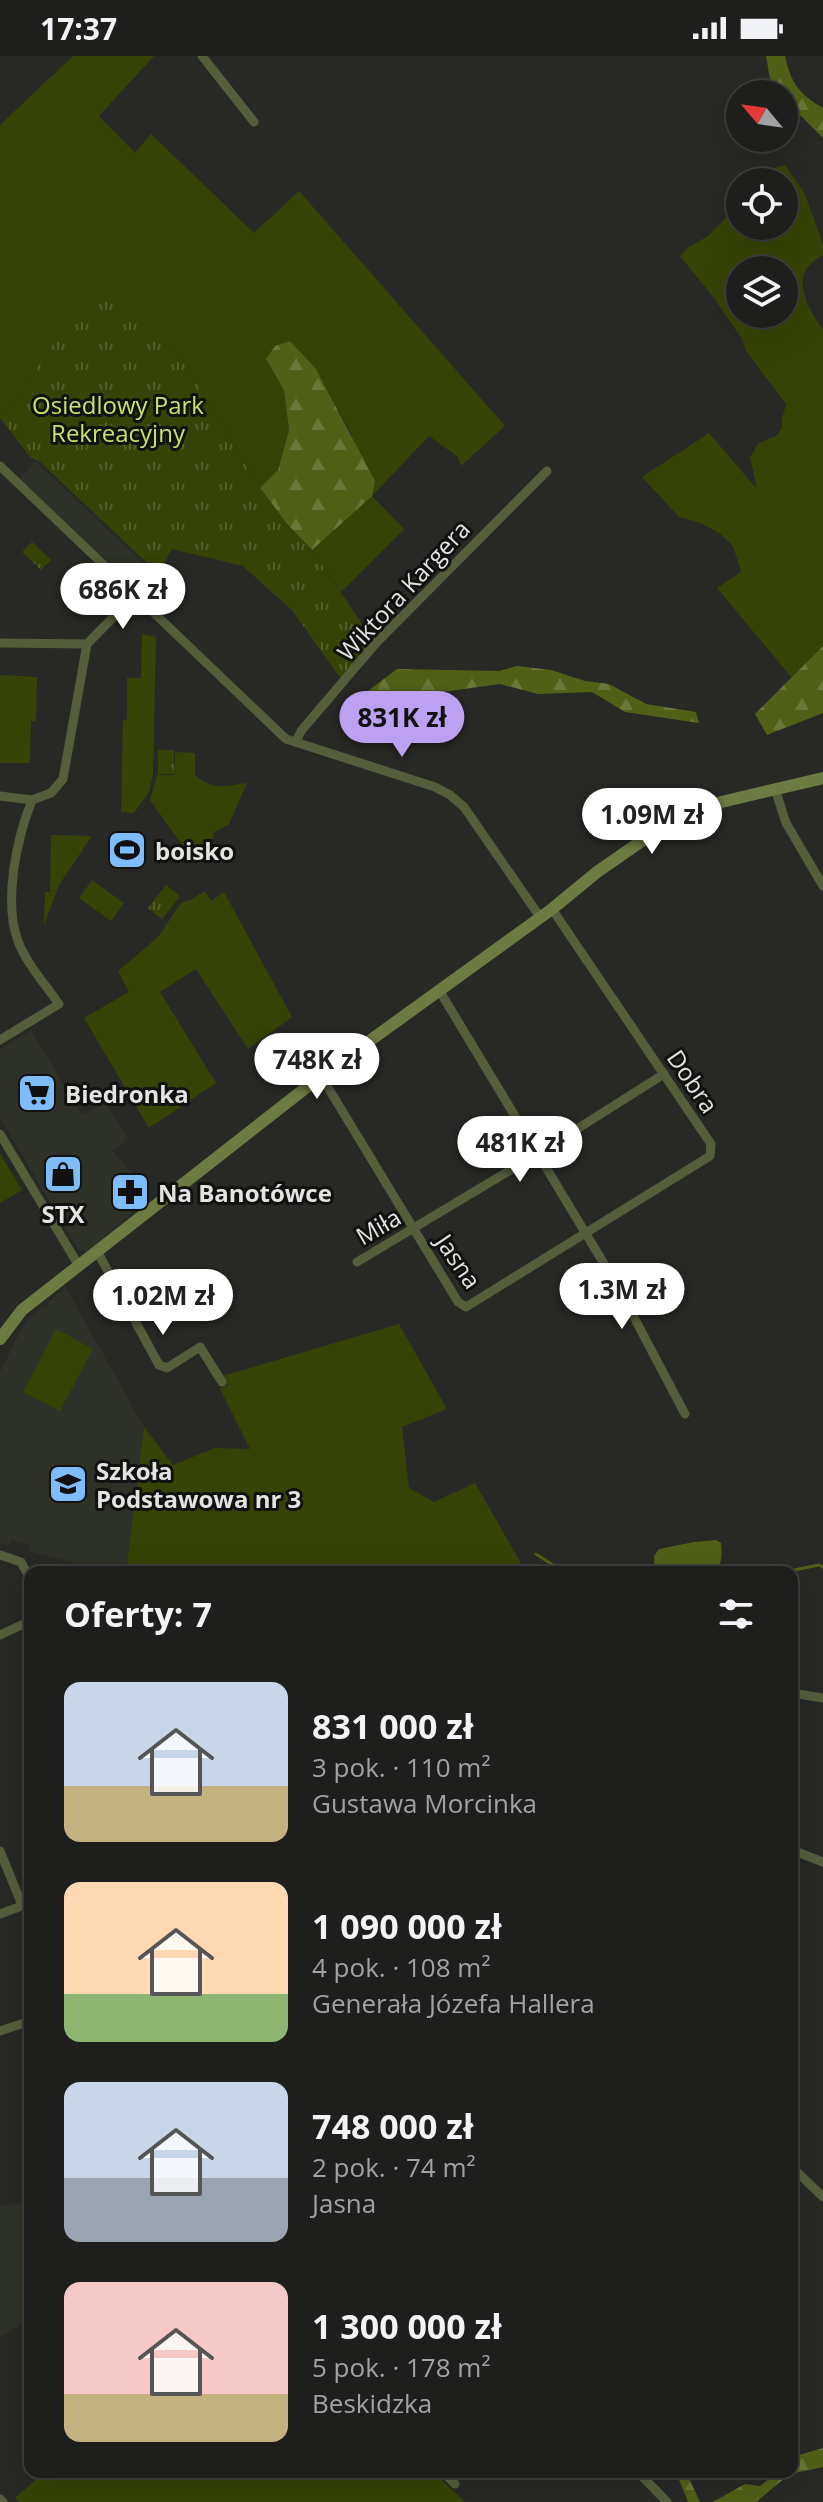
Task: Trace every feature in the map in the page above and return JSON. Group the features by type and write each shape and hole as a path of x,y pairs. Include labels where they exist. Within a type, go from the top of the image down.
{"street":[{"path":"202,56 254,122"},
{"path":"0,466 286,739 435,787 450,795 464,807 540,917"},
{"name":"Wiktora Kargera","path":"296,742 301,731 376,643 547,471"},
{"path":"0,796 32,800 51,793 63,779 87,644 136,594"},
{"path":"0,643 87,644"},
{"path":"0,1339 22,1310 321,1076 659,829 713,804 823,778"},
{"path":"775,789 786,823 823,886"},
{"path":"0,1040 59,1004 19,944 15,929 15,860 32,800"},
{"name":"Dobra","path":"552,909 711,1144 710,1156 586,1234"},
{"path":"439,990 618,1287 685,1414"},
{"name":"Miła","path":"357,1262 664,1074"},
{"name":"Jasna","path":"321,1076 458,1302 466,1307 586,1234"},
{"path":"0,1134 79,1266"},
{"path":"97,1251 159,1365 167,1368 200,1347 222,1382"},
{"path":"0,1555 21,1562 24,1568"},
{"path":"0,1635 24,1624"},
{"path":"798,1694 823,1698"},
{"path":"0,1851 24,1899"},
{"path":"798,1852 823,1862"},
{"path":"0,1914 24,1906"},
{"path":"0,2031 24,2023"},
{"path":"798,2173 823,2197"},
{"path":"449,2478 455,2484"},
{"path":"644,2478 667,2502"}],"shaded area":[{"path":"35,461 146,565 130,583 20,479"},
{"path":"31,1030 82,1115 105,1102 128,1139 113,1151 131,1173 112,1189 132,1213 88,1251 78,1250 0,1117 0,1050"},
{"name":"Szkoła Podstawowa nr 3","path":"66,1288 144,1427 127,1566 85,1566 28,1551 29,1545 12,1540 9,1546 0,1543 0,1372 21,1330 32,1315 43,1306 48,1306 47,1303"},
{"path":"24,2203 24,2321 2,2337 0,2334 0,2206"}],"green space":[{"path":"73,56 154,56 99,116 135,153 151,134 254,233 299,191 505,426 461,466 458,457 429,436 372,496 404,529 341,592 312,550 371,496 351,433 316,370 290,341 266,359 284,390 289,430 278,470 260,488 185,362 94,284 0,419 0,125"},
{"path":"766,56 785,56 793,80 770,80"},
{"path":"798,88 823,108 823,138 798,113"},
{"path":"798,184 805,194 823,245 823,255 807,268 803,283 810,308 823,329 823,646 792,678 717,588 741,572 733,546 719,533 679,517 642,477 709,433 757,489 750,457 759,443 776,436 782,428 786,404 746,351 734,328 798,328 798,256 726,256 726,316 680,256 708,236 726,218 726,240 798,240"},
{"name":"Osiedlowy Park Rekreacyjny","path":"94,283 185,362 260,488 287,524 312,550 373,640 341,679 292,610 243,566 172,549 157,576 39,461 30,457 2,420"},
{"path":"290,341 316,369 375,481 372,496 312,550 287,524 260,488 278,470 289,430 284,390 266,359 275,346"},
{"path":"32,542 51,560 41,570 22,552"},
{"path":"142,634 156,637 153,775 149,792 134,813 121,812 127,678 141,678"},
{"path":"823,646 823,713 767,735 755,714"},
{"path":"517,666 551,670 585,681 609,684 646,704 696,712 699,723 625,712 592,692 538,694 500,684 414,696 407,716 428,728 425,736 357,716 352,703 397,669 499,671"},
{"path":"0,675 37,677 36,721 31,721 30,763 0,763"},
{"path":"158,750 174,750 174,774 158,774"},
{"path":"175,752 195,753 195,775 207,783 219,786 247,783 229,824 188,853 150,800 157,775 174,775"},
{"path":"51,835 92,836 59,885 44,925 45,892 50,892"},
{"path":"92,880 124,903 111,921 79,898"},
{"path":"166,885 180,896 162,919 148,908"},
{"path":"205,891 211,901 224,892 292,1017 248,1049 196,969 160,992 216,1083 149,1128 84,1018 129,992 118,971 158,937 181,903"},
{"path":"0,1154 22,1190 0,1203"},
{"path":"399,1324 447,1409 402,1427 409,1488 434,1502 475,1483 523,1566 127,1566 144,1427 173,1465 215,1448 250,1449 220,1389 227,1385 223,1376"},
{"path":"56,1329 93,1349 60,1411 23,1392"},
{"path":"823,2448 823,2467 798,2472 799,2455"},
{"path":"38,2478 439,2478 465,2502 19,2502 15,2498"},
{"path":"678,2478 689,2478 700,2502 688,2502"},
{"path":"770,2478 785,2478 756,2502 713,2502 745,2484 760,2486"}],"water":[{"path":"716,1540 721,1543 718,1566 655,1566 654,1556 659,1549"}],"waterway":[{"path":"536,1554 553,1565 574,1566"},
{"path":"798,1569 823,1567"}],"place":[{"name":"boisko","path":"127,850"},
{"name":"Biedronka","path":"37,1093"},
{"name":"STX","path":"63,1174"},
{"name":"Na Banotówce","path":"130,1192"},
{"name":"Szkoła Podstawowa nr 3","path":"68,1484"}]}
